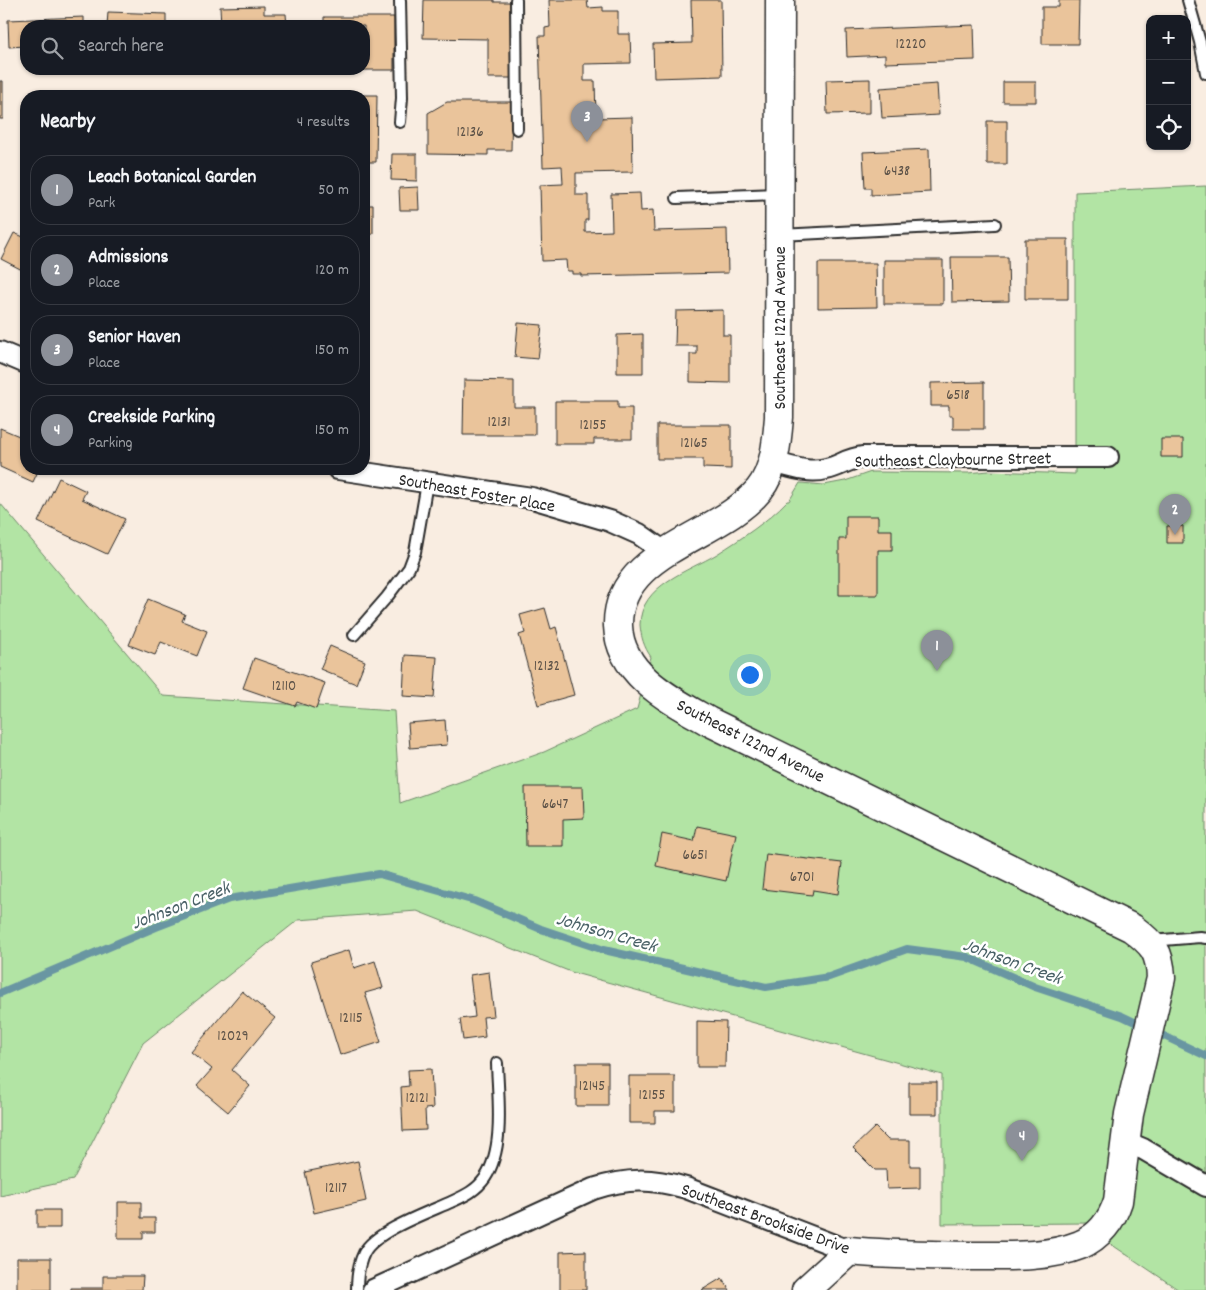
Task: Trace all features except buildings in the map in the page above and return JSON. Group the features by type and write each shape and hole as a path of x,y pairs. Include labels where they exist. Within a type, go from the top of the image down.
{"street":[{"name":"Southeast 122nd Avenue","path":"780,0 779,417 777,442 772,462 760,488 748,501 644,568 631,583 623,597 618,614 618,629 624,653 632,666 648,683 708,721 1132,928 1150,942"},
{"path":"0,352 20,360"},
{"name":"Southeast Claybourne Street","path":"772,462 816,471 828,469 850,459 863,457 1108,457"},
{"name":"Southeast Foster Place","path":"370,474 532,498 559,505 617,524 639,534 666,553"},
{"name":"Southeast Brookside Drive","path":"373,1290 593,1190 613,1183 633,1180 659,1181 686,1188 849,1251 887,1254 996,1256 1043,1254 1063,1251 1082,1245 1108,1224 1114,1213 1121,1183 1124,1141 1158,993 1160,968 1157,952 1150,942"},
{"path":"1124,1141 1143,1149 1206,1186"},
{"path":"806,1290 849,1251"}],"lane":[{"path":"400,0 402,98 400,122"},
{"path":"516,0 517,129"},
{"path":"780,0 788,0"},
{"path":"1188,0 1200,42 1206,73"},
{"path":"677,198 779,194"},
{"path":"779,235 995,224"},
{"path":"354,635 409,568 415,552 428,483"},
{"path":"1150,942 1178,938 1206,938"},
{"path":"356,1290 358,1269 364,1251 384,1233 471,1193 485,1178 496,1151 498,1120 497,1063"}],"green space":[{"path":"1206,186 1206,1290 1179,1290 1090,1230 1090,1223 942,1224 942,1075 571,972 417,911 298,920 143,1043 73,1180 0,1196 0,503 163,696 394,711 400,803 544,752 637,709 651,657 643,642 640,625 642,611 648,599 657,589 680,573 717,554 763,523 789,501 800,483 824,485 845,481 871,472 968,473 989,471 1075,474 1075,192"}],"waterway":[{"name":"Johnson Creek","path":"0,993 156,927 229,899 379,874 475,901 541,929 604,950 766,987 829,977 907,949 967,957 1035,987 1122,1016 1206,1056"}],"place":[{"name":"Senior Haven","path":"587,142"},
{"name":"Admissions","path":"1175,535"},
{"name":"Leach Botanical Garden","path":"937,671"},
{"name":"Creekside Parking","path":"1022,1161"}]}
